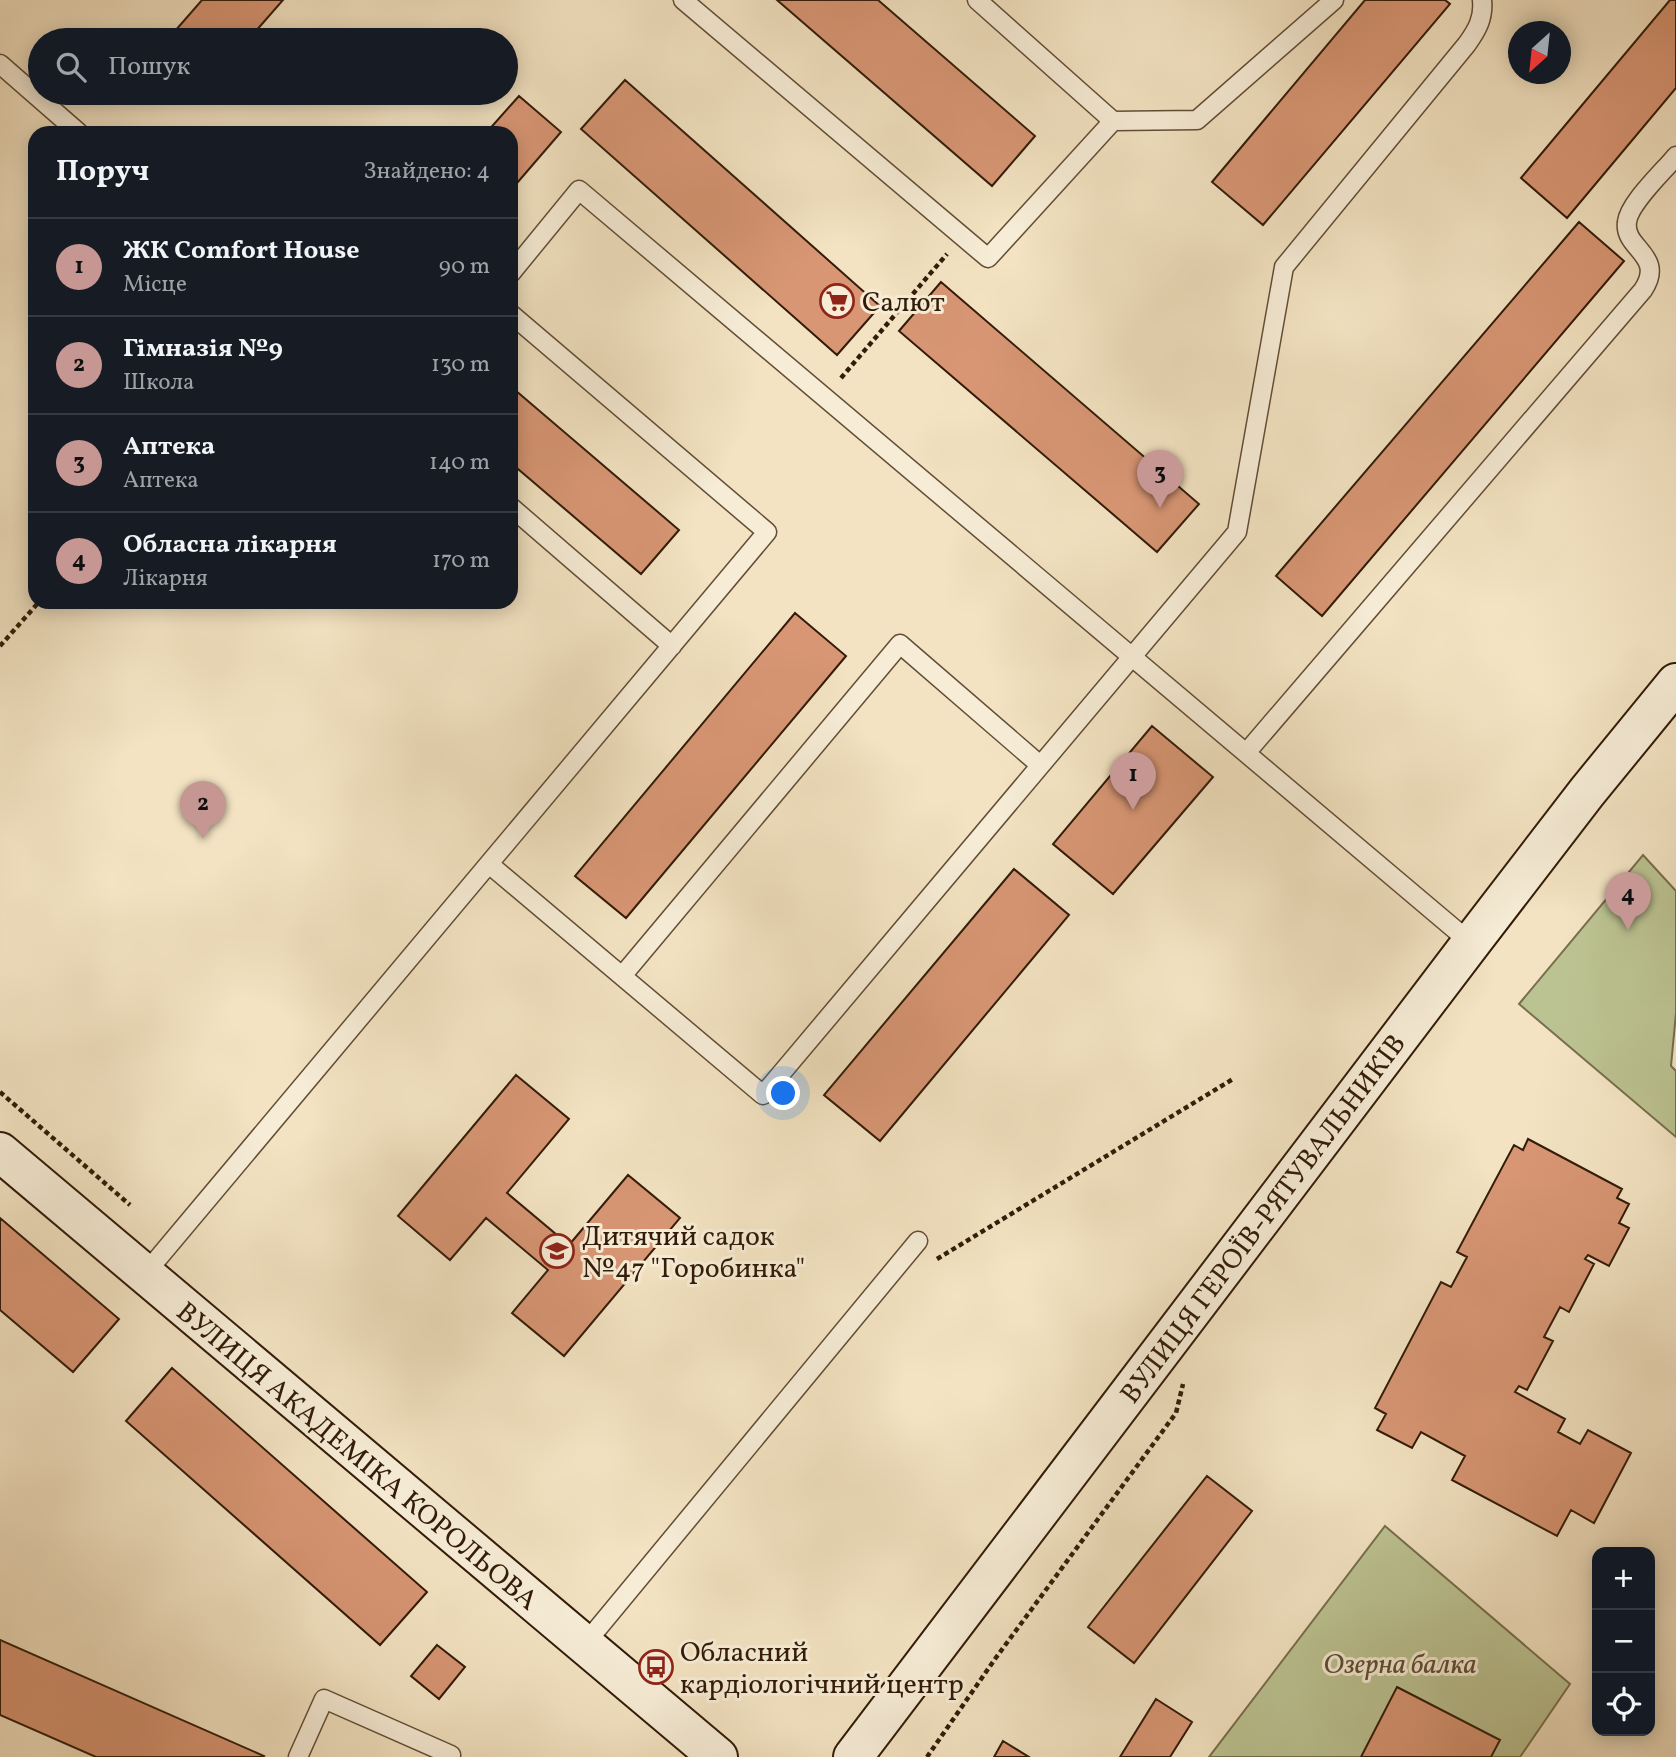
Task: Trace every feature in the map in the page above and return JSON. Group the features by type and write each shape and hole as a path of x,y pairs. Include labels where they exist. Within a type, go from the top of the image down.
{"main road":[{"name":"ВУЛИЦЯ ГЕРОЇВ-РЯТУВАЛЬНИКІВ","path":"853,1757 1471,943 1587,792 1676,683"},
{"name":"ВУЛИЦЯ АКАДЕМІКА КОРОЛЬОВА","path":"0,1152 718,1757"}],"lane":[{"path":"683,0 988,258 1113,121"},
{"path":"977,0 1113,121 1197,120 1334,0"},
{"path":"489,864 763,1095 1237,532 1284,267 1467,44 1478,27 1483,10 1482,0"},
{"path":"0,64 28,88"},
{"path":"47,105 71,126"},
{"path":"1246,752 1643,290 1651,271 1648,260 1627,231 1626,221 1635,204 1676,156"},
{"path":"518,264 579,190 1471,943"},
{"path":"144,1275 767,532 518,320"},
{"path":"518,513 672,646"},
{"path":"622,976 900,644 1040,765"},
{"path":"584,1645 918,1241"},
{"path":"298,1757 324,1699 451,1755 450,1757"}],"path":[{"path":"825,398 962,236"},
{"path":"0,646 33,609"},
{"path":"927,1265 1233,1079"},
{"path":"0,1092 130,1205"}],"green space":[{"path":"1643,855 1676,891 1676,1013 1671,1066 1676,1071 1676,1137 1519,1004"},
{"name":"Озерна балка","path":"1385,1526 1570,1684 1520,1757 1209,1757"}],"building":[{"path":"202,0 283,0 258,28 178,28"},
{"path":"777,0 878,0 1035,136 992,186"},
{"path":"1365,0 1445,0 1450,4 1263,225 1212,182"},
{"path":"1670,0 1676,0 1676,88 1567,218 1521,178"},
{"path":"625,80 880,306 837,355 581,129"},
{"path":"518,97 561,132 518,182 518,126 492,126 511,105 518,105"},
{"path":"1579,222 1624,261 1322,616 1276,576"},
{"path":"941,282 1199,504 1157,552 899,331"},
{"path":"518,393 679,530 641,574 518,469"},
{"path":"795,613 846,656 626,918 575,876"},
{"path":"1152,726 1213,777 1113,894 1053,844"},
{"path":"1014,869 1069,915 880,1141 824,1095"},
{"path":"516,1075 569,1119 507,1193 569,1245 628,1175 680,1218 564,1356 512,1313 548,1270 486,1218 450,1260 398,1216"},
{"path":"1528,1139 1622,1189 1617,1198 1629,1204 1619,1223 1629,1228 1609,1266 1588,1255 1585,1259 1594,1264 1569,1312 1560,1307 1544,1337 1553,1341 1527,1390 1519,1386 1515,1392 1565,1419 1558,1432 1580,1444 1588,1430 1631,1453 1594,1523 1571,1510 1557,1536 1452,1480 1465,1456 1421,1432 1412,1448 1377,1430 1386,1414 1375,1408 1441,1282 1451,1287 1467,1257 1457,1252 1514,1145 1523,1150"},
{"path":"0,1218 119,1319 73,1372 0,1310"},
{"path":"172,1368 427,1592 380,1645 126,1421"},
{"path":"1207,1476 1252,1511 1134,1663 1088,1627"},
{"path":"0,1640 264,1756 96,1757 0,1715"},
{"path":"437,1645 465,1667 439,1699 411,1676"},
{"path":"1397,1687 1500,1740 1491,1757 1361,1757"},
{"path":"1156,1699 1192,1722 1170,1757 1120,1757"},
{"path":"1003,1741 1029,1757 994,1757"}],"place":[{"name":"Салют","path":"837,301"},
{"name":"Аптека","path":"1160,508"},
{"name":"ЖК Comfort House","path":"1133,810"},
{"name":"Гімназія №9","path":"203,839"},
{"name":"Обласна лікарня","path":"1628,930"},
{"name":"Дитячий садок №47 \"Горобинка\"","path":"557,1251"},
{"name":"Обласний кардіологічний центр","path":"656,1667"}]}
